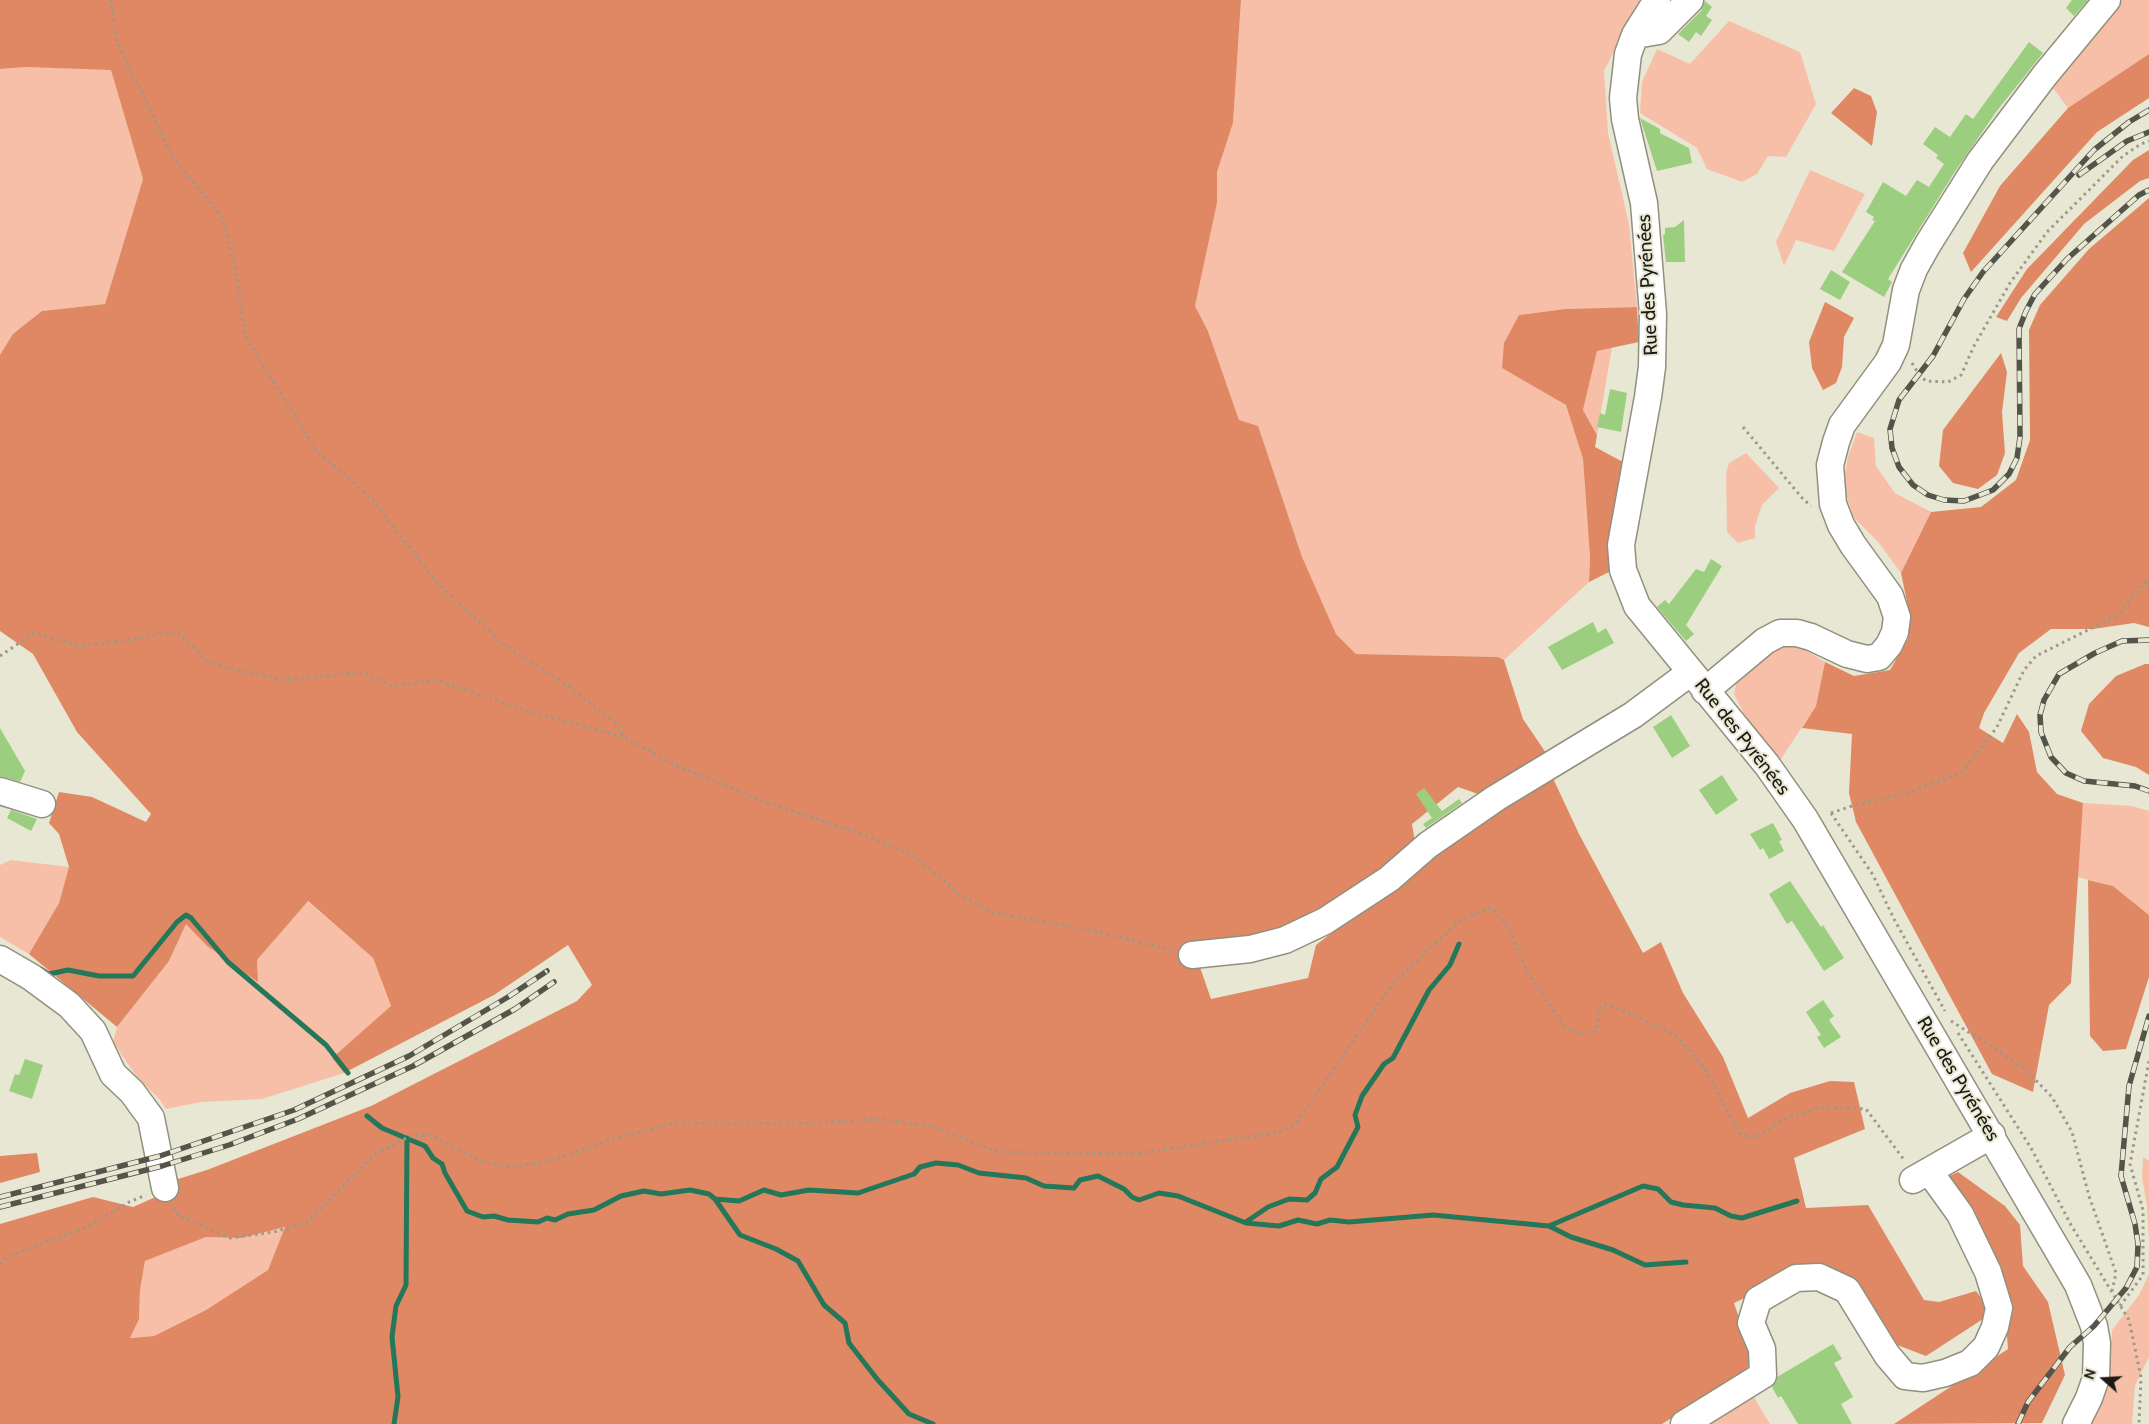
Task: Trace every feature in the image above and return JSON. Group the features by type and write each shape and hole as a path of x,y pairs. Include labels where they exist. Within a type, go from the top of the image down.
{"street":[{"name":"Rue des Pyrénées","path":"1657,0 1635,35 1624,74 1622,98 1625,120 1640,179 1648,236 1653,341 1648,397 1621,545 1623,570 1637,606 1767,765 1805,820 1992,1135 2078,1285 2094,1326 2097,1343 2096,1378 2089,1398 2076,1424"},
{"path":"1635,35 1659,31 1690,0"},
{"path":"1192,955 1250,949 1285,940 1326,921 1389,879 1428,845 1496,798 1633,715 1698,681 1780,633 1797,633 1812,637 1857,658 1879,657 1889,645 1895,632 1896,617 1890,596 1849,538 1833,504 1830,465 1836,442 1842,425 1888,362 1898,334 1906,290 1914,269 1933,235 1980,161 2045,75 2107,0"},
{"path":"0,791 42,804"},
{"path":"0,959 31,977 69,1005 93,1031 113,1074 145,1107 151,1118 165,1188"},
{"path":"1684,1424 1764,1375 1762,1349 1750,1323 1758,1300 1796,1278 1819,1277 1847,1290 1887,1355 1905,1376 1923,1378 1945,1373 1970,1363 1986,1347 1995,1327 1998,1308 1988,1272 1960,1214 1921,1175 1992,1135"}],"path":[{"path":"111,0 117,42 174,159 222,217 234,262 246,338 317,451 372,499 436,582 502,643 568,686 618,725 624,737"},
{"path":"1898,334 1910,351 1912,366 1926,381 1948,382 1961,376 1974,346 2010,283 2047,232 2123,156 2149,140"},
{"path":"1744,427 1803,499 1814,508 1833,504"},
{"path":"2147,579 2149,590"},
{"path":"1805,820 1855,805 1903,794 1962,773 1997,727 2024,670 2036,656 2118,615 2147,579"},
{"path":"0,656 34,633 79,646 143,638 165,632 178,633 208,661 228,668 285,680 363,672 392,686 436,680 531,712 624,737 675,764 768,803 867,836 915,856 961,895 991,912 1098,932 1192,955"},
{"path":"0,1264 8,1256 85,1228 129,1202 165,1188 178,1215 230,1238 274,1232 307,1222 374,1155 410,1136 431,1135 480,1162 513,1167 554,1160 612,1139 676,1123 816,1122 880,1119 930,1126 999,1152 1135,1154 1274,1133 1295,1125 1394,982 1461,920 1492,907 1507,926 1528,973 1563,1025 1578,1034 1597,1032 1600,1009 1604,1004 1618,1008 1676,1035 1707,1072 1739,1133 1754,1138 1786,1118 1820,1107 1866,1109 1904,1158 1921,1175"},
{"path":"1950,1022 2023,1067 2052,1098 2072,1132 2089,1196 2116,1273 2112,1291"},
{"path":"2120,1306 2143,1275 2143,1210 2130,1164 2149,1061"}],"shaded area":[{"path":"0,0 1241,0 1233,123 1217,172 1217,203 1195,306 1208,331 1239,420 1258,426 1302,557 1336,634 1356,654 1498,657 1504,660 1523,719 1548,756 1481,795 1458,787 1412,824 1415,843 1394,861 1335,901 1279,932 1193,947 1211,999 1308,978 1316,945 1498,804 1551,774 1579,834 1643,953 1661,942 1683,993 1723,1057 1748,1118 1790,1093 1830,1081 1854,1082 1865,1129 1794,1158 1806,1208 1868,1205 1924,1300 1939,1302 1976,1291 1985,1303 1983,1319 1926,1356 1892,1343 1863,1296 1836,1269 1808,1268 1734,1303 1753,1360 1742,1375 1662,1424 0,1424 0,1224 93,1197 133,1207 176,1188 178,1179 207,1170 371,1106 577,1001 592,985 568,945 494,995 344,1073 332,1058 391,1006 373,958 308,901 257,960 258,982 207,946 186,924 169,961 117,1027 29,954 59,903 69,867 59,834 49,823 59,792 92,797 146,822 151,814 77,732 33,654 0,631 0,355 13,334 42,311 105,304 143,179 111,70 26,67 0,69","holes":["285,1227 268,1270 206,1310 154,1336 130,1338 139,1319 140,1290 145,1261 206,1237 241,1238"]},
{"path":"1241,0 1640,0 1604,71 1608,133 1629,224 1637,307 1565,309 1519,315 1502,367 1566,405 1583,459 1590,558 1589,582 1504,660 1498,657 1356,654 1336,634 1239,420 1208,331 1195,306 1217,203 1217,172 1233,123"},
{"path":"2122,0 2149,0 2149,54 2068,108 2053,88"},
{"path":"1729,21 1800,52 1816,104 1786,157 1768,156 1757,174 1742,182 1707,169 1697,148 1640,113 1642,82 1657,49 1690,64"},
{"path":"2149,54 2149,98 2097,132 1971,272 1963,253 2000,186 2068,108"},
{"path":"26,67 111,69 143,179 105,304 42,311 0,355 0,69"},
{"path":"1854,88 1871,96 1877,112 1872,146 1831,113"},
{"path":"2149,150 2149,178 2140,181 2084,224 2021,298 2007,321 1996,317 2027,269 2133,160"},
{"path":"1810,170 1865,194 1834,251 1796,240 1784,266 1776,242"},
{"path":"2149,198 2149,627 2134,623 2093,629 2051,629 2019,653 1984,713 1979,728 2003,743 2017,714 2029,732 2037,772 2057,794 2083,803 2071,983 2049,1005 2033,1092 1992,1074 1856,822 1849,793 1852,734 1802,728 1816,706 1825,662 1854,676 1890,670 1908,639 1909,611 1901,573 1931,512 1981,507 2016,480 2030,440 2029,330 2040,305 2089,249"},
{"path":"1825,302 1854,318 1844,337 1842,367 1836,383 1823,390 1812,368 1809,342"},
{"path":"1637,307 1639,342 1597,351 1583,410 1597,435 1595,447 1623,462 1611,571 1589,582 1590,558 1583,459 1566,405 1502,368 1504,343 1519,315 1565,309"},
{"path":"1612,347 1597,435 1583,410 1597,351"},
{"path":"2001,353 2007,372 2002,412 2005,453 1997,475 1978,489 1953,483 1939,466 1943,430"},
{"path":"1857,432 1874,438 1876,466 1895,493 1931,512 1901,573 1879,543 1853,517 1843,484 1848,457"},
{"path":"1746,453 1779,488 1762,505 1755,526 1755,538 1738,543 1727,532 1726,474 1729,463"},
{"path":"1793,642 1825,662 1816,706 1779,762 1744,714 1734,694 1737,680 1775,651"},
{"path":"2149,664 2149,775 2136,767 2103,758 2081,731 2089,704 2116,676"},
{"path":"2083,803 2132,806 2149,811 2149,915 2113,886 2077,877"},
{"path":"11,860 69,867 59,903 29,954 0,937 0,865"},
{"path":"2088,880 2113,886 2149,915 2149,977 2126,1049 2103,1051 2090,1036"},
{"path":"307,901 373,958 391,1007 332,1058 344,1073 262,1099 201,1102 166,1109 160,1100 137,1077 113,1042 117,1027 169,961 186,923 207,946 258,981 257,960"},
{"path":"37,1153 40,1172 0,1183 0,1156"},
{"path":"2143,1157 2149,1161 2149,1240 2147,1206 2142,1177"},
{"path":"1958,1172 2005,1206 2020,1225 2023,1266 2048,1302 2065,1375 2042,1423 1894,1424 2008,1349 2003,1287 1941,1180"},
{"path":"285,1227 268,1270 206,1310 154,1336 129,1338 139,1319 140,1290 145,1261 206,1237 241,1238"},
{"path":"2149,1274 2149,1357 2135,1386 2132,1424 2090,1424 2100,1402 2110,1368 2112,1330 2139,1295"},
{"path":"1750,1391 1770,1424 1694,1424"}],"building":[{"path":"2072,0 2088,0 2074,16 2066,8"},
{"path":"1705,1 1712,7 1706,16 1712,20 1701,36 1696,32 1689,42 1678,34 1701,11"},
{"path":"2029,42 2043,53 1996,112 1954,173 1888,279 1892,282 1884,297 1842,272 1875,221 1872,220 1874,217 1866,212 1883,182 1906,196 1917,180 1929,187 1944,164 1936,158 1938,155 1923,144 1935,127 1950,137 1966,114 1973,119"},
{"path":"1640,118 1660,129 1660,133 1689,148 1692,163 1657,171"},
{"path":"1684,220 1685,262 1666,262 1663,235 1665,234 1665,228 1675,227"},
{"path":"1831,270 1850,282 1840,300 1820,289"},
{"path":"1610,389 1627,393 1621,432 1597,427 1600,413 1605,415"},
{"path":"1711,559 1722,566 1686,625 1694,634 1686,641 1657,607 1665,600 1669,604 1696,569 1704,572"},
{"path":"1593,622 1598,633 1606,628 1614,643 1562,670 1548,647"},
{"path":"1671,715 1690,746 1672,758 1653,727"},
{"path":"0,728 25,771 20,782 0,776"},
{"path":"1722,775 1738,800 1716,815 1699,790"},
{"path":"1424,788 1442,811 1459,799 1462,803 1426,828 1423,824 1432,818 1416,794"},
{"path":"11,810 37,819 31,831 7,818"},
{"path":"1773,823 1782,840 1779,841 1784,851 1769,859 1763,848 1760,850 1750,834"},
{"path":"1790,881 1821,927 1823,925 1844,958 1824,971 1792,921 1787,924 1769,894"},
{"path":"1823,1000 1834,1016 1829,1020 1841,1037 1824,1048 1817,1037 1821,1035 1806,1012"},
{"path":"25,1059 43,1065 32,1099 9,1091 15,1074 19,1075"},
{"path":"1833,1344 1842,1359 1834,1363 1853,1397 1841,1404 1852,1424 1798,1424 1781,1396 1778,1398 1772,1387 1777,1377"}],"waterway":[{"path":"41,969 49,974 68,970 99,976 133,976 177,922 186,915 191,918 228,962 326,1045 348,1073"},
{"path":"1246,1222 1268,1207 1289,1199 1307,1200 1315,1193 1321,1179 1337,1167 1358,1127 1355,1115 1362,1096 1384,1064 1393,1058 1429,990 1450,965 1459,944"},
{"path":"367,1116 382,1128 425,1146 433,1158 442,1164 445,1173 467,1211 483,1217 494,1216 508,1220 538,1222 547,1218 555,1220 568,1214 594,1210 621,1196 644,1191 661,1194 690,1190 709,1194 715,1199 739,1201 764,1190 781,1195 809,1190 858,1193 914,1174 920,1167 936,1163 958,1165 979,1173 1026,1178 1044,1186 1074,1188 1080,1180 1098,1176 1124,1189 1132,1197 1139,1200 1159,1193 1178,1196 1246,1223 1279,1226 1298,1220 1317,1224 1330,1220 1349,1222 1433,1215 1549,1226 1571,1237 1613,1250 1645,1265 1686,1262"},
{"path":"394,1424 398,1397 392,1337 396,1306 406,1285 407,1138"},
{"path":"1549,1226 1643,1186 1658,1189 1671,1202 1715,1208 1731,1216 1742,1218 1797,1201"},
{"path":"715,1199 740,1235 776,1249 798,1261 824,1305 845,1323 849,1343 877,1379 909,1414 933,1424"}],"railway":[{"path":"2149,110 2129,122 2094,150 1983,272 1964,299 1933,356 1899,400 1890,429 1892,448 1899,467 1913,485 1928,495 1944,500 1964,501 1993,490 2009,474 2017,458 2020,437 2019,329 2026,311 2035,294 2067,259 2139,195 2149,190"},
{"path":"2079,175 2127,141 2149,132"},
{"path":"2149,640 2122,641 2095,653 2059,674 2044,700 2040,715 2041,732 2051,757 2066,773 2084,781 2135,786 2149,791"},
{"path":"0,1197 160,1156 294,1110 409,1056 508,997 547,971"},
{"path":"0,1207 162,1166 229,1145 298,1119 413,1066 515,1009 554,982"},
{"path":"2018,1424 2028,1402 2070,1347 2094,1326 2126,1288 2137,1267 2138,1244 2135,1224 2121,1176 2129,1086 2149,1016"}]}
